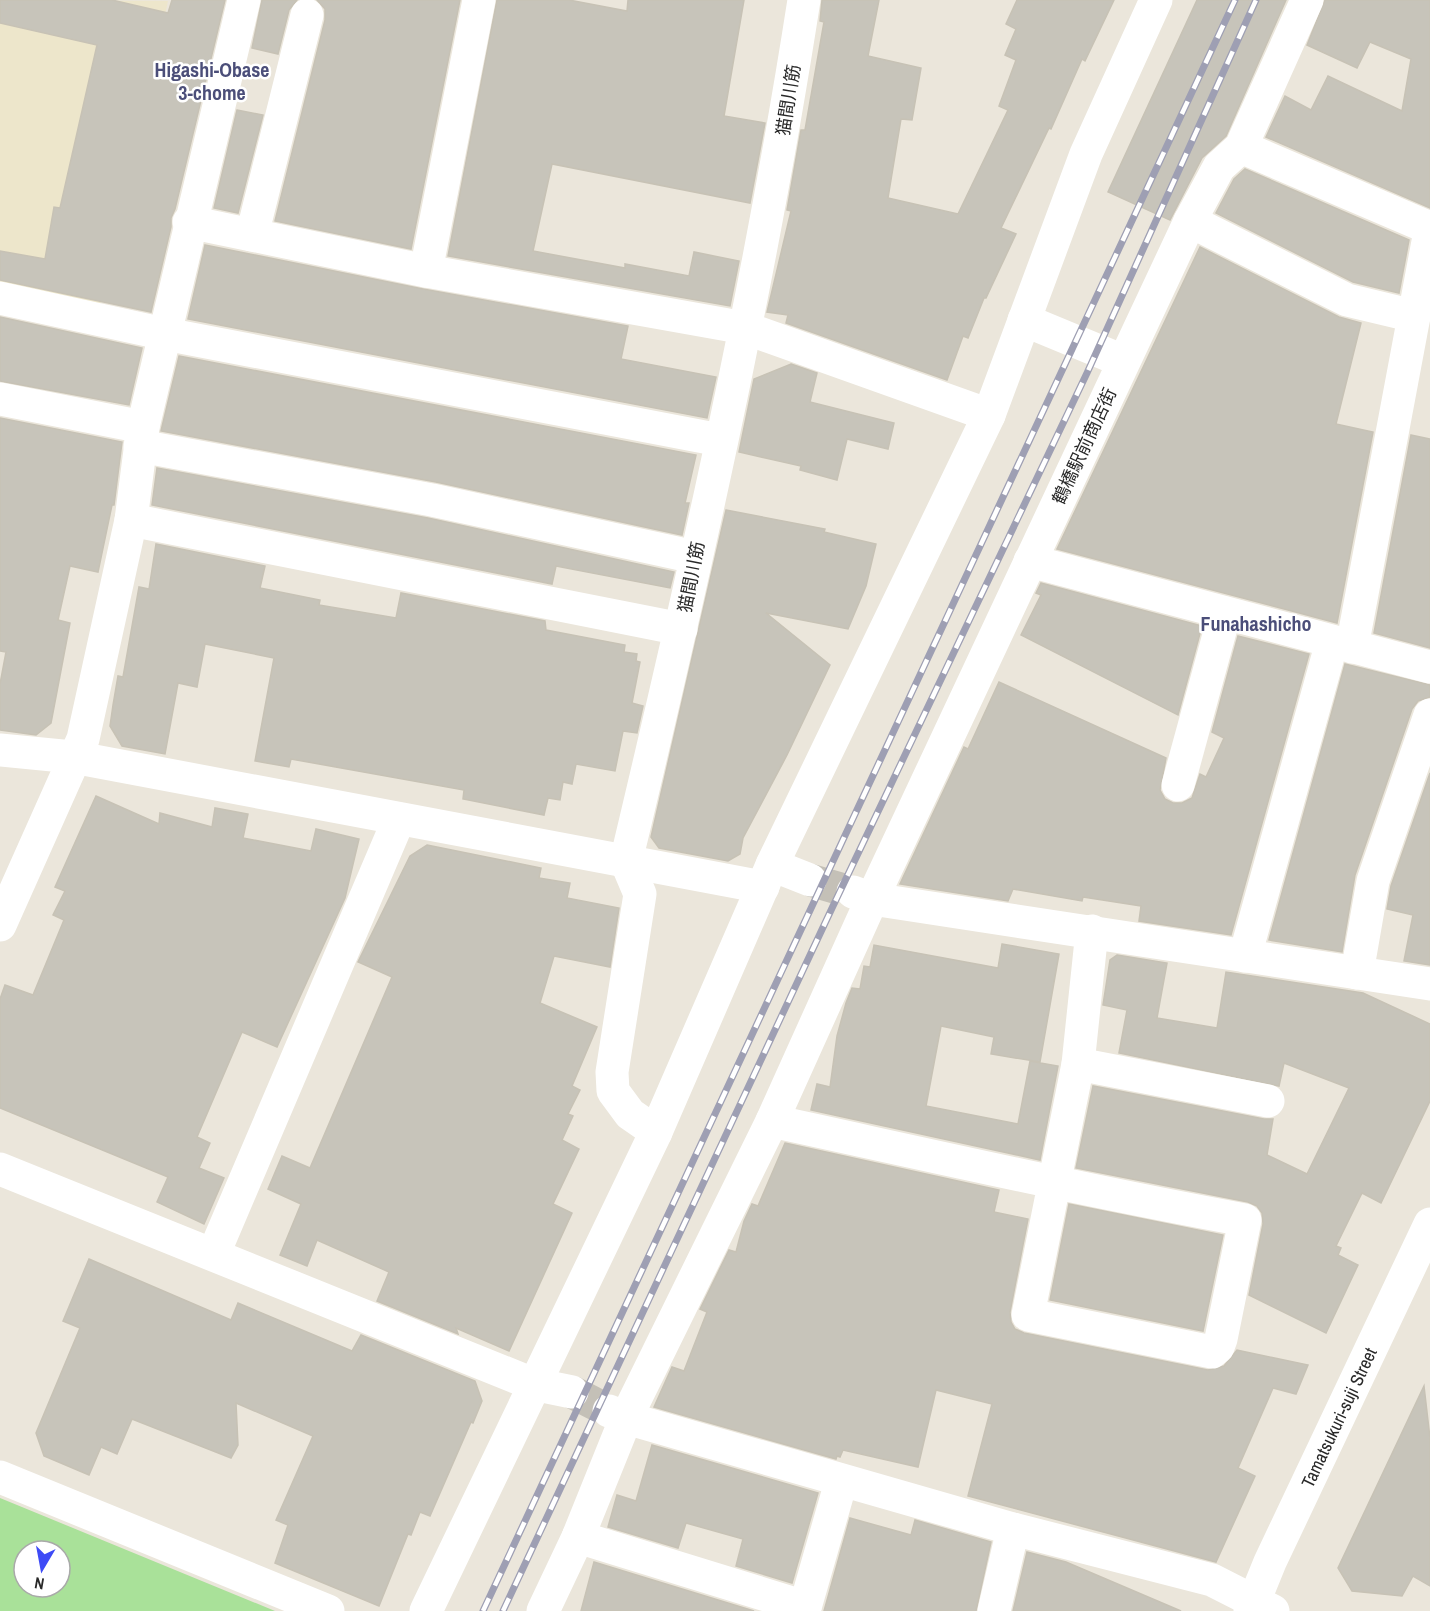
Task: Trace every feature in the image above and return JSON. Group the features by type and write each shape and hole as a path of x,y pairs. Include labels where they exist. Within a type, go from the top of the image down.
{"street":[{"path":"0,925 83,739 130,520 141,437 189,222 244,0"},
{"path":"426,271 479,0"},
{"name":"猫間川筋","path":"626,861 681,629 777,174 804,0"},
{"path":"426,1611 533,1384 656,1132 767,876 989,416 1086,154 1156,0"},
{"name":"鶴橋駅前商店街","path":"543,1611 578,1536 617,1415 772,1121 862,896 1030,561 1190,221 1219,167 1241,147 1307,0"},
{"path":"252,235 307,15"},
{"path":"1241,147 1430,230 1414,316 1342,644 1245,956"},
{"path":"1190,221 1347,300 1414,316"},
{"path":"189,222 426,271 745,328 989,416"},
{"path":"0,298 165,333 720,440"},
{"path":"1024,320 1124,362"},
{"path":"0,399 141,437 695,558"},
{"path":"130,520 681,629"},
{"path":"1030,561 1430,666"},
{"path":"1178,785 1225,613"},
{"path":"1358,973 1373,882 1430,715"},
{"path":"0,750 73,757 626,861 810,880"},
{"path":"214,1253 399,819"},
{"path":"626,861 640,894 612,1072 613,1091 630,1114 656,1132"},
{"path":"862,896 1430,984"},
{"path":"772,1121 1054,1183 1245,1220 1218,1347 1212,1352 1028,1315 1054,1183 1078,1064 1092,931"},
{"path":"1078,1064 1268,1101"},
{"path":"0,1169 214,1253 533,1384 572,1392"},
{"name":"Tamatsukuri-suji Street","path":"1259,1608 1270,1562 1430,1224"},
{"path":"617,1415 842,1482 1212,1580 1259,1608"},
{"path":"0,1477 328,1611"},
{"path":"578,1536 804,1609 842,1482"},
{"path":"994,1611 1013,1529"}],"shaded area":[{"path":"0,0 168,1 99,310 0,288"}],"green space":[{"path":"0,1498 275,1611 0,1611"}],"building":[{"path":"0,0 112,0 168,13 172,0 225,0 171,218 171,227 151,312 0,280 0,251 45,259 54,207 60,208 97,45 0,23"},
{"path":"262,0 297,0 289,10 278,54 252,48"},
{"path":"317,0 460,0 411,249 275,221 325,20 325,9"},
{"path":"497,0 569,0 627,11 628,0 744,0 724,116 765,123 750,203 552,164 533,251 625,268 625,264 689,276 694,252 739,261 730,306 448,256"},
{"path":"822,0 879,0 868,56 921,68 912,120 901,119 888,198 958,214 1008,110 999,106 1016,60 1005,55 1016,29 1006,24 1017,0 1114,0 1085,61 1082,59 1051,129 1049,128 1001,228 1016,234 984,298 968,338 963,336 947,380 786,323 788,315 767,312 791,211 787,210 801,130 805,130 824,22 820,21"},
{"path":"1197,0 1286,0 1226,136 1202,158 1170,220 1108,192"},
{"path":"1325,0 1430,0 1430,208 1266,137 1285,96 1311,110 1328,76 1402,111 1411,59 1370,42 1357,68 1307,45"},
{"path":"237,110 263,115 238,213 214,208"},
{"path":"1245,169 1409,240 1399,293 1353,282 1216,213 1234,179"},
{"path":"205,245 423,289 628,326 621,359 716,377 707,418 188,319"},
{"path":"1200,247 1339,317 1361,323 1336,424 1373,432 1337,623 1057,549"},
{"path":"0,317 142,348 129,405 0,381"},
{"path":"179,356 696,455 685,503 689,503 682,535 436,482 161,431"},
{"path":"791,364 817,373 810,402 894,423 888,449 847,439 837,480 800,470 801,466 739,452 754,379"},
{"path":"0,418 122,442 114,505 112,505 98,572 70,566 58,620 70,623 51,723 36,735 0,730 0,684 6,652 0,651"},
{"path":"1411,435 1430,439 1430,648 1374,633"},
{"path":"157,468 428,518 674,572 670,588 556,566 552,584 152,505"},
{"path":"726,510 825,529 824,532 876,544 866,586 848,629 766,613 830,665 787,755 743,838 740,854 728,861 659,848 651,837"},
{"path":"156,544 265,566 260,588 320,600 319,605 396,618 401,593 545,621 546,630 625,645 624,652 637,654 636,661 640,662 632,703 643,706 637,733 623,731 615,771 576,764 572,784 563,782 560,800 548,798 544,815 463,799 464,790 291,759 289,767 255,761 274,658 205,644 197,687 178,683 165,754 122,746 110,726 113,705 118,676 123,677 139,587 149,589"},
{"path":"1041,583 1202,626 1178,715 1021,635 1041,595 1036,593"},
{"path":"1238,636 1309,654 1231,935 1139,921 1141,906 1083,897 1082,901 1013,889 1008,901 900,884 964,747 968,749 999,682 1166,758 1160,790 1165,799 1173,803 1182,803 1192,798 1200,774 1206,777 1224,738 1212,732"},
{"path":"1345,664 1430,685 1430,697 1418,701 1412,709 1355,875 1342,952 1269,940"},
{"path":"1430,773 1430,965 1404,961 1413,915 1387,909 1391,886"},
{"path":"96,796 159,824 160,813 212,827 215,808 248,814 243,838 311,851 316,829 359,839 345,898 277,1047 242,1032 197,1137 210,1143 199,1168 224,1178 204,1224 157,1202 168,1177 0,1108 0,999 5,985 33,995 64,920 53,915 65,891 55,887"},
{"path":"427,845 541,868 539,878 570,883 567,898 619,908 610,967 554,956 540,1003 597,1027 572,1086 580,1090 568,1114 573,1116 562,1140 579,1149 553,1204 572,1213 509,1351 456,1328 458,1334 377,1301 389,1272 317,1240 307,1266 280,1255 301,1204 268,1189 282,1156 310,1168 392,977 358,962 410,856"},
{"path":"1002,944 1059,954 1040,1062 991,1054 994,1037 941,1026 926,1106 1018,1124 1030,1061 1058,1066 1040,1160 811,1110 817,1084 830,1087 837,1036 846,1003 852,988 860,989 864,966 870,967 874,945 998,968"},
{"path":"1117,955 1167,963 1157,1018 1217,1028 1226,972 1363,993 1430,1024 1430,1101 1381,1203 1362,1193 1336,1246 1341,1248 1338,1255 1358,1265 1326,1333 1249,1295 1263,1224 1262,1213 1257,1206 1248,1202 1076,1168 1093,1086 1273,1119 1267,1155 1307,1174 1349,1088 1284,1063 1279,1086 1119,1053 1127,1010 1103,1005 1110,960"},
{"path":"785,1143 999,1190 994,1212 1028,1219 1010,1312 1011,1322 1015,1329 1024,1333 1208,1370 1224,1366 1237,1350 1308,1365 1296,1394 1273,1388 1238,1468 1255,1476 1216,1562 968,1496 992,1404 936,1390 918,1467 843,1450 840,1457 837,1456 836,1459 654,1407 672,1367 684,1371 707,1312 700,1309 729,1250 736,1252 744,1221 752,1204 758,1206"},
{"path":"1069,1204 1223,1235 1203,1331 1050,1300"},
{"path":"89,1259 231,1320 238,1303 352,1351 361,1335 475,1381 482,1401 473,1423 471,1422 430,1516 420,1512 411,1535 408,1534 379,1606 275,1563 288,1525 276,1520 313,1436 236,1403 238,1445 231,1458 132,1419 117,1454 101,1447 89,1475 44,1456 36,1433 80,1328 63,1321"},
{"path":"1424,1386 1430,1438 1430,1586 1413,1576 1402,1596 1352,1591 1338,1568"},
{"path":"652,1445 818,1493 792,1583 736,1566 743,1539 686,1523 678,1548 608,1527 617,1495 636,1501"},
{"path":"850,1518 911,1535 915,1520 991,1542 976,1611 824,1611"},
{"path":"1027,1552 1066,1562 1181,1611 1013,1611"},
{"path":"594,1562 754,1611 581,1611"}],"tunnel":[{"path":"810,880 851,892"},
{"path":"572,1392 609,1411"}],"railway":[{"path":"483,1611 1235,0"},
{"path":"503,1611 833,906 1087,373 1256,0"}],"district":[{"name":"Higashi-Obase 3-chome","path":"212,80"},
{"name":"Funahashicho","path":"1256,623"}]}
